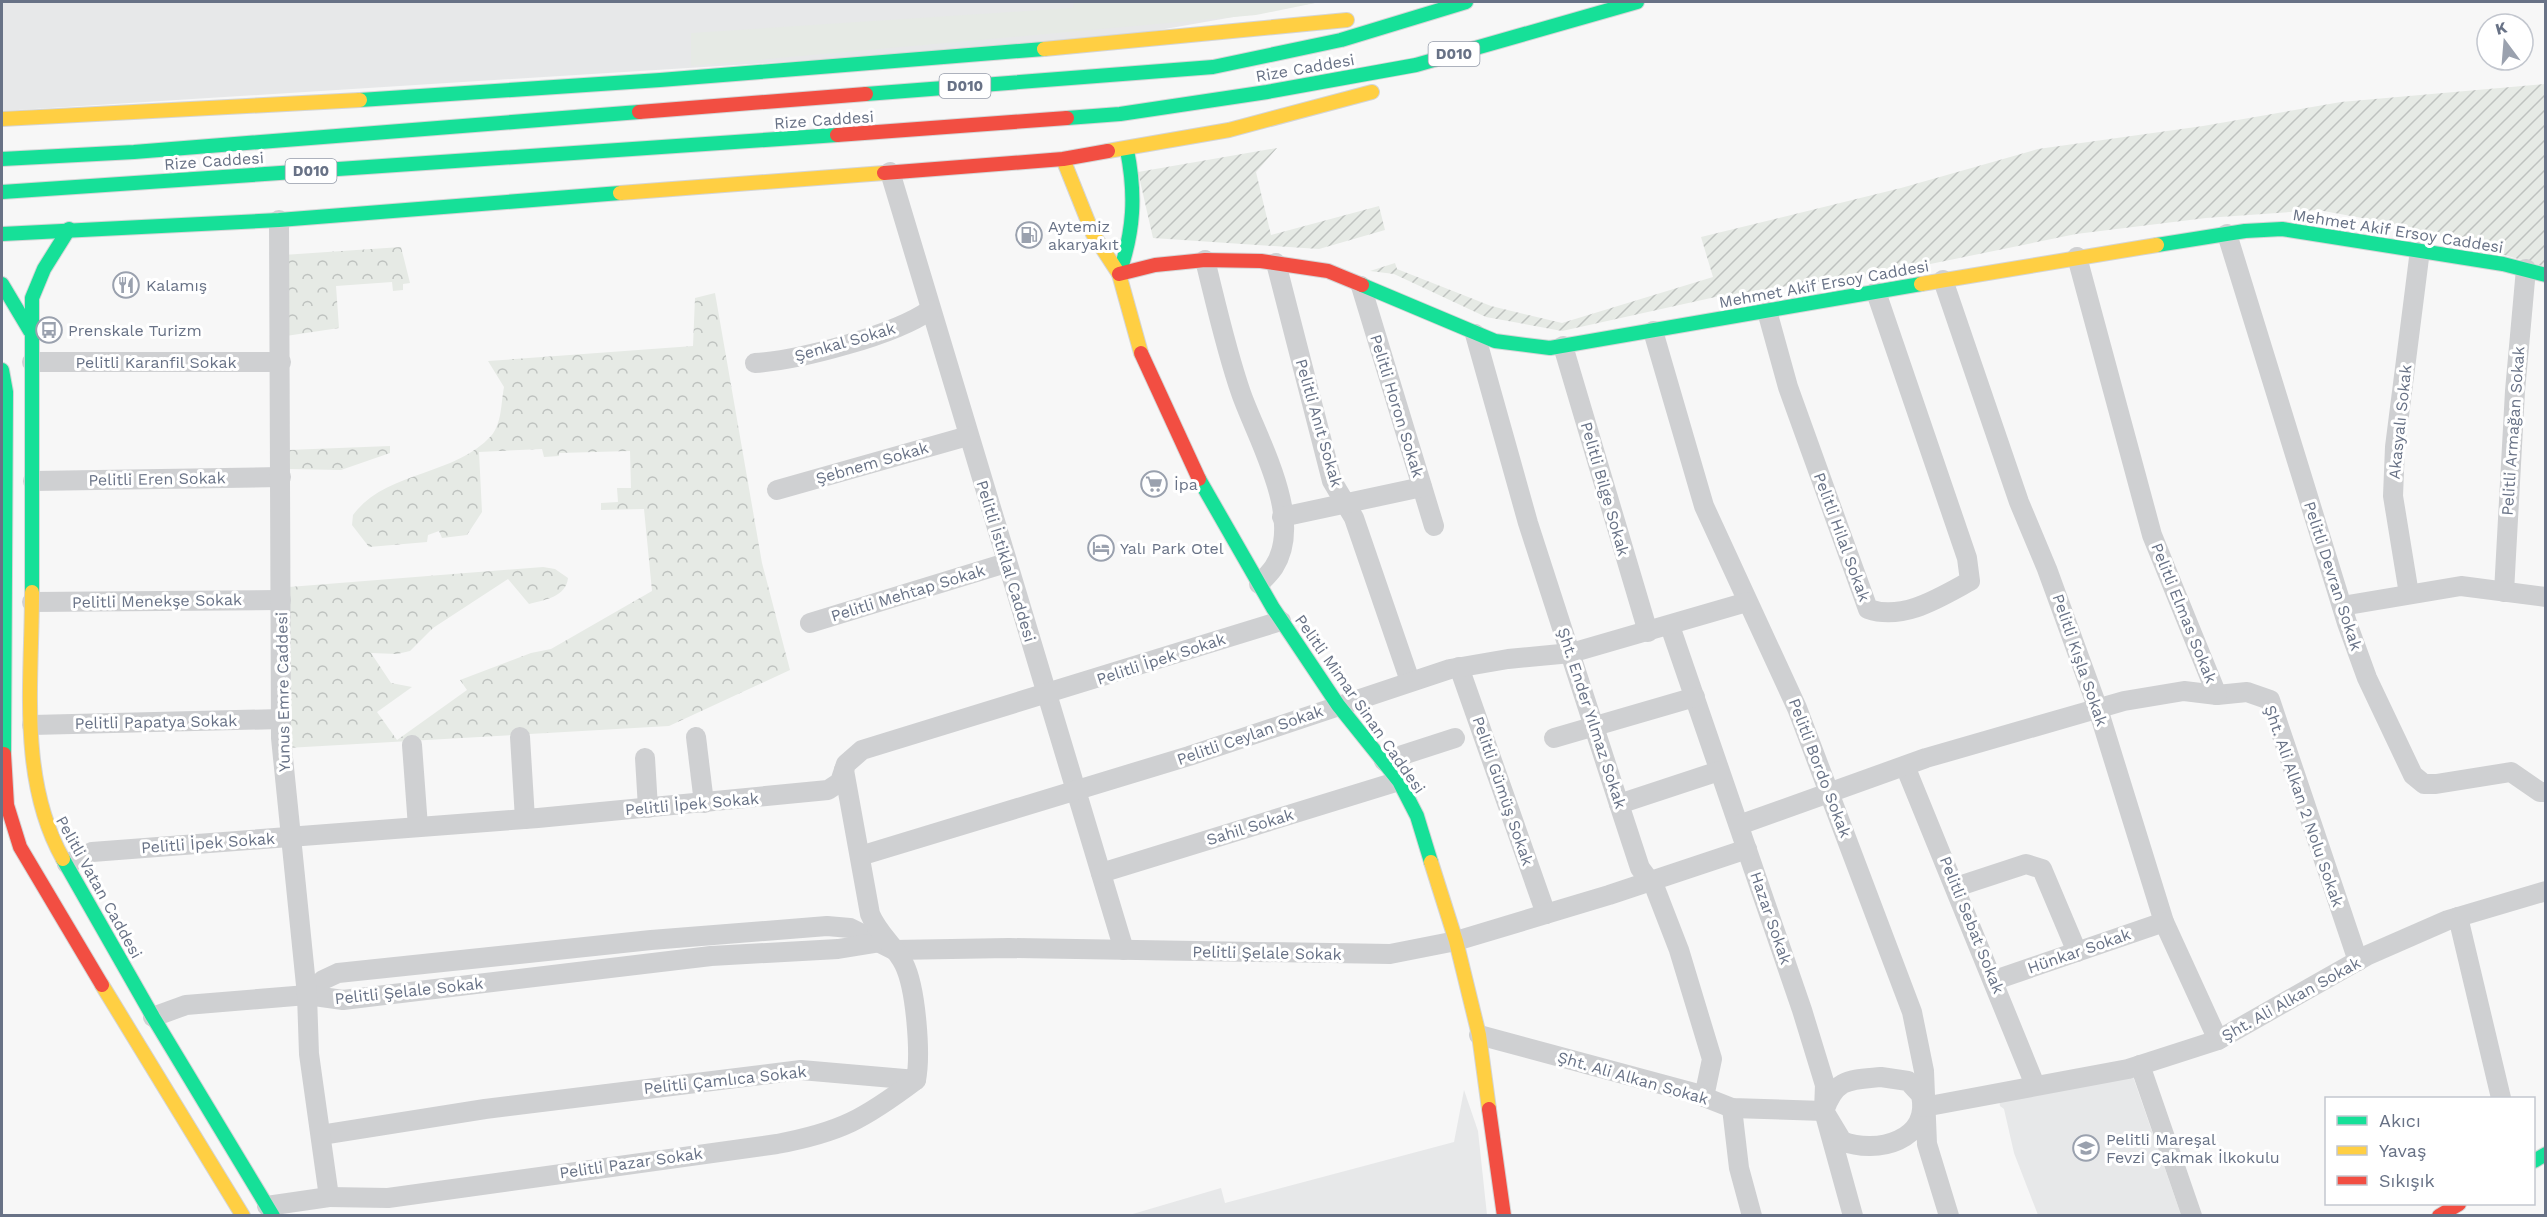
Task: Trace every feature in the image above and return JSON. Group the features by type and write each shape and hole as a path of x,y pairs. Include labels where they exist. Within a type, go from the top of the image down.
{"main road":[{"path":"1386,12 1437,2"},
{"name":"Rize Caddesi","path":"2,159 134,152 1214,67 1313,48 1416,21 1466,2"},
{"name":"Rize Caddesi","path":"2,192 1120,114 1267,92 1416,65 1637,2"},
{"path":"2,119 228,110 904,62 1306,27 1363,16"},
{"path":"1413,81 1470,65 1548,27"},
{"path":"2,234 279,220 1063,159 1127,150 1228,130 1391,87"},
{"path":"1119,274 1132,238 1136,198 1127,150"},
{"name":"Pelitli Mimar Sinan Caddesi","path":"1063,159 1093,234 1119,274 1142,357 1189,461 1281,621 1338,705 1399,781 1417,816 1456,941 1479,1035 1504,1215"},
{"name":"Pelitli Vatan Caddesi","path":"69,229 44,269 32,298 30,331 33,481 32,724 35,797 41,818 66,864 153,1017 270,1211"},
{"name":"Mehmet Akif Ersoy Caddesi","path":"1119,274 1155,265 1204,261 1276,263 1328,271 1475,334 1516,345 1563,346 2077,257 2227,234 2282,229 2420,250 2526,269 2546,275"},
{"path":"2,284 30,331"},
{"path":"2,370 6,392 7,617 3,725 7,805 20,847 43,890 242,1213 270,1211"},
{"path":"2439,1215 2456,1205"}],"street":[{"name":"Pelitli İstiklal Caddesi","path":"890,171 1124,950"},
{"name":"Yunus Emre Caddesi","path":"279,220 281,719 307,995 309,1054 329,1197"},
{"name":"Pelitli Devran Sokak","path":"2227,234 2342,606 2367,678 2413,775 2424,784 2511,772 2540,792 2546,792"},
{"name":"Akasyalı Sokak","path":"2409,594 2393,496 2395,447 2420,250"},
{"name":"Pelitli Elmas Sokak","path":"1738,825 1905,766 2098,709 2166,693 2184,691 2217,695 2152,535 2077,257"},
{"path":"1204,261 1241,393 1280,488 1281,550 1275,566 1259,584"},
{"name":"Pelitli Anıt Sokak","path":"1276,263 1332,481 1354,518 1410,681"},
{"name":"Pelitli Armağan Sokak","path":"2504,592 2515,391 2526,269"},
{"name":"Pelitli Kışla Sokak","path":"1944,280 2019,502 2047,569 2098,709 2164,922 2218,1040"},
{"name":"Pelitli Horon Sokak","path":"1361,286 1434,526"},
{"name":"Pelitli Hilal Sokak","path":"1767,311 1788,387 1868,609 1880,613 1898,614 1970,581 1967,558 1876,292"},
{"name":"Şenkal Sokak","path":"756,363 789,358 891,331 930,310"},
{"name":"Pelitli Bordo Sokak","path":"1653,332 1704,506 1797,708 1912,1012 1924,1071 1927,1144 1949,1215"},
{"name":"Şht. Ender Yılmaz Sokak","path":"1475,334 1528,523 1619,804 1640,868 1655,888 1679,950 1712,1059 1704,1097"},
{"name":"Pelitli Bilge Sokak","path":"1563,346 1648,632"},
{"name":"Pelitli Karanfil Sokak","path":"32,362 281,362"},
{"name":"Şebnem Sokak","path":"777,490 968,436"},
{"name":"Pelitli Eren Sokak","path":"33,481 281,477"},
{"path":"1282,518 1422,487"},
{"name":"Pelitli Mehtap Sokak","path":"810,623 1006,563"},
{"path":"2342,606 2462,586 2546,597"},
{"name":"Pelitli Menekşe Sokak","path":"32,602 281,600"},
{"name":"Pelitli Ceylan Sokak","path":"860,856 1076,792 1305,718 1410,681 1459,668 1508,659 1571,653 1747,602"},
{"name":"Pelitli İpek Sokak","path":"66,864 92,852 525,819 828,790 840,782 852,758 862,750 1281,621"},
{"name":"Hazar Sokak","path":"1670,626 1826,1085 1824,1111 1853,1215"},
{"name":"Pelitli Gümüş Sokak","path":"1459,668 1546,914"},
{"name":"Şht. Ali Alkan 2 Nolu Sokak","path":"2217,695 2247,692 2270,700 2358,961"},
{"path":"1554,738 1695,697"},
{"name":"Pelitli Papatya Sokak","path":"32,724 281,719"},
{"path":"520,737 525,819"},
{"path":"696,737 704,803"},
{"path":"1384,761 1455,738"},
{"path":"412,745 418,827"},
{"path":"645,758 648,808"},
{"name":"Pelitli Sebat Sokak","path":"1905,766 1995,980 2036,1085"},
{"path":"844,770 870,914 876,928 905,965 915,1011 919,1064 916,1080"},
{"path":"1619,804 1719,771"},
{"name":"Sahil Sokak","path":"1101,873 1399,781"},
{"name":"Pelitli Şelale Sokak","path":"307,995 323,980 338,973 651,940 827,926 850,928 875,943 894,950 1124,950 1390,954 1456,941 1747,849"},
{"path":"1956,887 2026,864 2042,869 2077,952"},
{"name":"Şht. Ali Alkan Sokak","path":"1924,1107 2140,1065 2218,1040 2358,961 2458,917 2546,891"},
{"path":"2458,917 2501,1097"},
{"name":"Hünkar Sokak","path":"1995,980 2164,922"},
{"name":"Pelitli Şelale Sokak","path":"307,995 343,1000 711,956 837,949 875,943"},
{"path":"153,1017 186,1005 307,995"},
{"name":"Şht. Ali Alkan Sokak","path":"1479,1035 1704,1097 1732,1108 1824,1111"},
{"path":"2140,1065 2192,1215"},
{"name":"Pelitli Çamlıca Sokak","path":"321,1136 485,1109 801,1070 916,1080"},
{"path":"1881,1077 1908,1081 1921,1095 1924,1107 1923,1116 1908,1136 1890,1143 1865,1147 1842,1141 1824,1111 1833,1089 1841,1083 1881,1077"},
{"name":"Pelitli Pazar Sokak","path":"329,1197 388,1198 777,1144 822,1135 849,1125 875,1110 916,1080"},
{"path":"1732,1108 1739,1168 1752,1215"},
{"path":"270,1211 329,1197"}],"shaded area":[{"path":"2,2 1320,2 1085,43 2,111"},
{"name":"Pelitli Mareşal Fevzi Çakmak İlkokulu","path":"2131,1071 2181,1215 2038,1215 2014,1153 2004,1109 2000,1106 1999,1099"},
{"path":"1464,1090 1478,1131 1487,1215 1126,1216 1221,1188 1225,1203 1454,1142"}],"green space":[{"path":"1074,2 1320,2 1256,15 691,66 691,33 1073,8"},
{"path":"2545,84 2545,267 2406,226 2318,210 2206,218 2076,234 1906,269 1720,296 1562,331 1486,317 1394,274 1370,271 1395,263 1397,269 1491,306 1562,323 1713,277 1701,237 1901,188 2038,149 2203,126 2341,102"},
{"path":"1277,148 1256,172 1271,235 1379,206 1385,230 1319,249 1153,238 1138,172"},
{"path":"401,247 410,283 403,284 403,290 393,291 392,282 336,286 339,328 286,336 283,255"},
{"path":"715,293 762,563 790,670 669,726 287,748 289,587 543,567 555,569 568,578 559,594 529,604 508,579 433,628 410,651 397,654 371,653 391,683 412,687 377,712 397,740 467,690 460,680 531,653 551,649 652,591 644,509 601,510 601,503 618,502 617,488 631,488 630,451 559,453 559,456 544,457 542,449 479,452 482,512 467,535 442,538 439,531 428,535 427,542 369,547 352,525 353,515 383,490 459,459 476,449 491,436 499,419 504,387 488,361 693,346 695,298"},
{"path":"390,446 390,453 341,470 288,469 288,450"}],"traffic: fast":[{"path":"866,94 1213,67 1341,40 1466,2"},
{"path":"1067,118 1120,114 1267,92 1416,65 1637,2"},
{"path":"360,100 660,80 1044,49"},
{"path":"2,159 134,152 639,112"},
{"path":"2,192 837,135"},
{"path":"1119,274 1128,243 1132,213 1132,182 1127,150"},
{"path":"2,234 279,220 620,193"},
{"path":"32,592 32,298 44,269 69,229"},
{"path":"2157,245 2245,231 2282,229 2503,264 2546,275"},
{"path":"2,284 30,331"},
{"path":"1362,285 1495,341 1550,348 1921,284"},
{"path":"2,370 6,392 4,754"},
{"path":"1199,479 1273,608 1338,705 1399,781 1417,816 1431,862"},
{"path":"63,859 153,1017 273,1216"},
{"path":"2535,1160 2546,1154"}],"traffic: slow":[{"path":"1044,49 1347,20"},
{"path":"1108,151 1229,130 1372,92"},
{"path":"2,119 360,100"},
{"path":"1063,159 1093,234 1119,274 1141,353"},
{"path":"620,193 884,173"},
{"path":"1921,284 2157,245"},
{"path":"32,592 30,694 33,763 39,796 49,828 63,859"},
{"path":"1431,862 1456,941 1479,1035 1489,1109"},
{"path":"102,985 243,1216"}],"traffic: jam":[{"path":"639,112 866,94"},
{"path":"837,135 1067,118"},
{"path":"884,173 1063,159 1108,151"},
{"path":"1119,274 1155,265 1205,260 1261,261 1328,271 1362,285"},
{"path":"1141,353 1199,479"},
{"path":"4,754 7,805 20,847 102,985"},
{"path":"1489,1109 1504,1216"},
{"path":"2439,1216 2457,1205"}],"place":[{"name":"Aytemiz akaryakıt","path":"1029,235"},
{"name":"Kalamış","path":"126,285"},
{"name":"Prenskale Turizm","path":"49,330"},
{"name":"İpa","path":"1154,484"},
{"name":"Yalı Park Otel","path":"1101,548"},
{"name":"Pelitli Mareşal Fevzi Çakmak İlkokulu","path":"2086,1148"}]}
